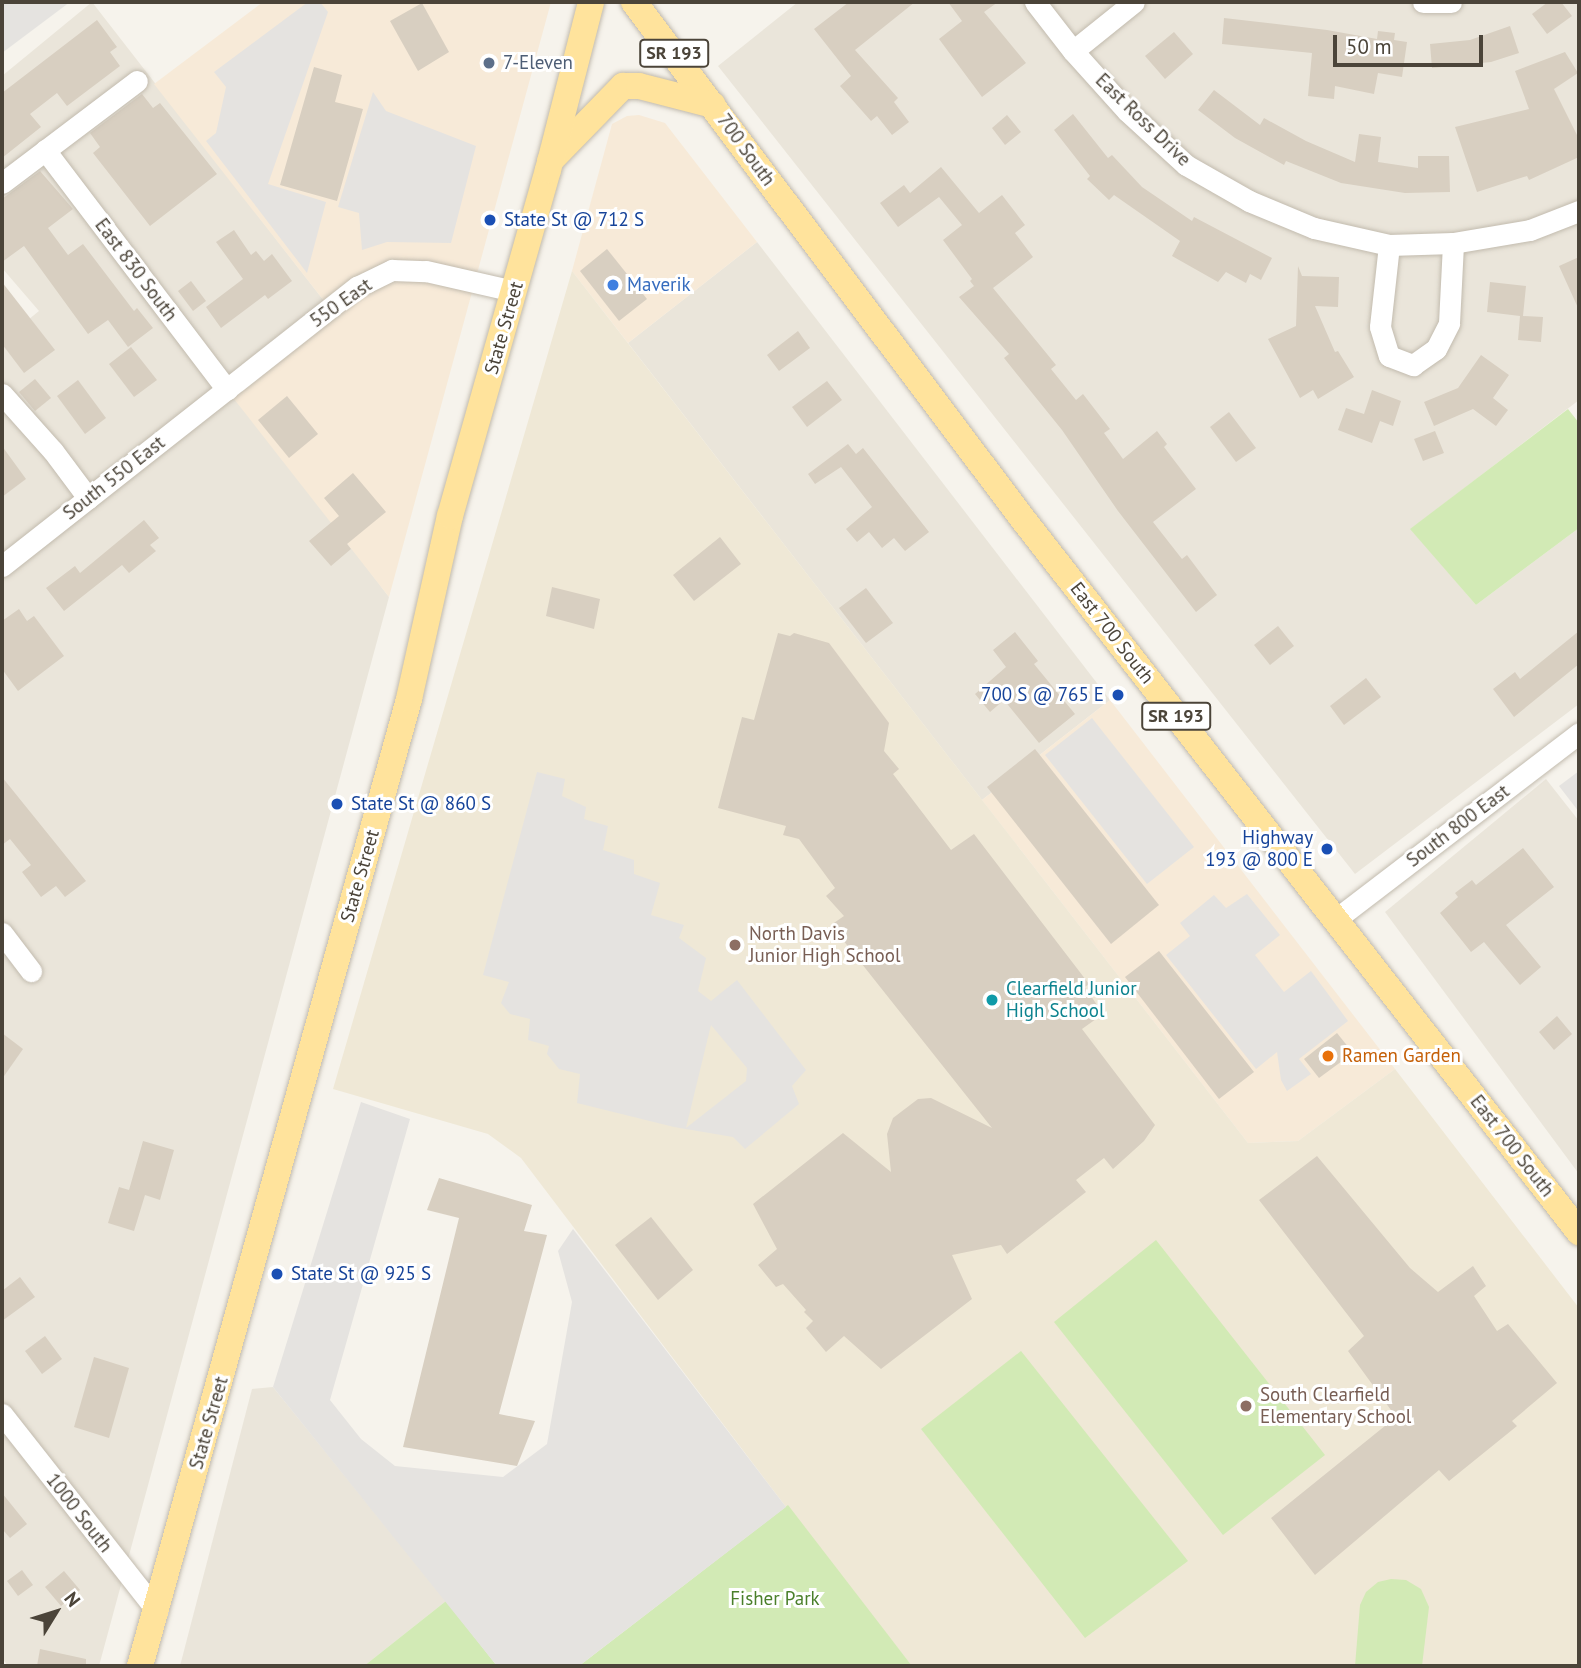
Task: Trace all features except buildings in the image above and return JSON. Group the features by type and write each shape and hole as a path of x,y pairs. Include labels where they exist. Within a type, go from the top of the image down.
{"main road":[{"name":"State Street","path":"140,1666 409,699 450,516 550,161 591,2"},
{"name":"SR 193","path":"635,2 713,105"},
{"path":"550,161 623,86 639,86 713,105"},
{"name":"700 South","path":"713,105 780,195"},
{"name":"East 700 South","path":"780,195 1023,518 1579,1232"}],"street":[{"name":"East Ross Drive","path":"1035,2 1073,51 1128,111 1186,165 1250,201 1314,228 1389,244 1453,243 1530,230 1579,211"},
{"path":"1073,51 1134,2"},
{"path":"1423,2 1451,2"},
{"path":"2,183 137,80"},
{"name":"East 830 South","path":"45,150 227,390"},
{"path":"1389,244 1380,327 1389,356 1413,365 1436,349 1449,323 1453,243"},
{"name":"550 East","path":"227,390 357,287 392,270 426,271 514,291"},
{"name":"South 550 East","path":"2,566 227,390"},
{"path":"2,394 53,451 89,498"},
{"name":"South 800 East","path":"1336,919 1579,733"},
{"path":"2,933 31,971"},
{"name":"1000 South","path":"2,1414 157,1611"}],"shaded area":[{"path":"3,2 70,2 2,53"},
{"path":"92,2 328,306 227,384 389,597 99,1666 8,1666 2,1658 2,341 39,311 2,268 2,76"},
{"path":"263,2 551,2 389,597 227,390 328,306 154,84"},
{"path":"308,2 320,2 328,12 268,184 326,202 307,273 206,141 216,133 226,87 214,72"},
{"path":"798,2 1579,2 1579,400 1411,529 1476,605 1579,528 1579,704 1355,874 718,66"},
{"path":"373,92 386,111 476,146 451,243 387,242 362,250 359,213 338,207"},
{"path":"639,115 665,123 757,242 628,343 572,271 612,124 627,116"},
{"path":"757,242 1110,700 982,800 628,343"},
{"name":"North Davis Junior High School","path":"572,271 1248,1143 1298,1141 1395,1069 1579,1308 1579,1666 912,1666 786,1507 521,1158 488,1134 333,1089"},
{"path":"1110,700 1395,1069 1298,1141 1248,1143 982,800"},
{"path":"1092,718 1194,847 1147,884 1045,755"},
{"path":"1579,771 1579,812 1559,786"},
{"path":"537,772 565,779 562,796 586,807 584,819 608,826 603,850 634,860 634,874 660,883 651,915 684,925 679,938 706,958 698,991 711,1001 737,980 806,1070 792,1086 799,1104 745,1149 733,1137 674,1127 577,1103 580,1074 559,1069 547,1054 549,1046 528,1040 530,1019 510,1014 501,1003 509,982 483,975","holes":["711,1025 747,1068 746,1081 686,1128"]},
{"path":"1546,779 1579,821 1579,1174 1385,912"},
{"path":"1247,894 1280,935 1255,955 1284,992 1311,971 1348,1021 1299,1059 1311,1074 1287,1091 1281,1080 1277,1052 1256,1069 1166,955 1190,936 1180,923 1214,895 1226,908"},
{"path":"361,1102 410,1119 330,1400 361,1439 395,1466 503,1477 547,1444 572,1302 558,1251 573,1229 786,1507 579,1666 497,1666 273,1387"},
{"path":"273,1387 446,1601 364,1666 180,1666 252,1389"}],"green space":[{"path":"1568,409 1579,423 1579,528 1476,605 1410,529"},
{"path":"1156,1240 1325,1455 1223,1535 1054,1322"},
{"path":"1021,1351 1188,1561 1085,1638 921,1429"},
{"name":"Fisher Park","path":"788,1505 912,1666 579,1666"},
{"path":"1406,1580 1421,1589 1429,1607 1422,1666 1355,1666 1360,1605 1366,1592 1378,1582"},
{"path":"446,1601 497,1666 364,1666"}],"place":[{"name":"7-Eleven","path":"489,63"},
{"name":"State St @ 712 S","path":"490,220"},
{"name":"Maverik","path":"613,285"},
{"name":"700 S @ 765 E","path":"1118,695"},
{"name":"State St @ 860 S","path":"337,804"},
{"name":"Highway 193 @ 800 E","path":"1327,849"},
{"name":"North Davis Junior High School","path":"735,945"},
{"name":"Clearfield Junior High School","path":"992,1000"},
{"name":"Ramen Garden","path":"1328,1056"},
{"name":"State St @ 925 S","path":"277,1274"},
{"name":"South Clearfield Elementary School","path":"1246,1406"}]}
